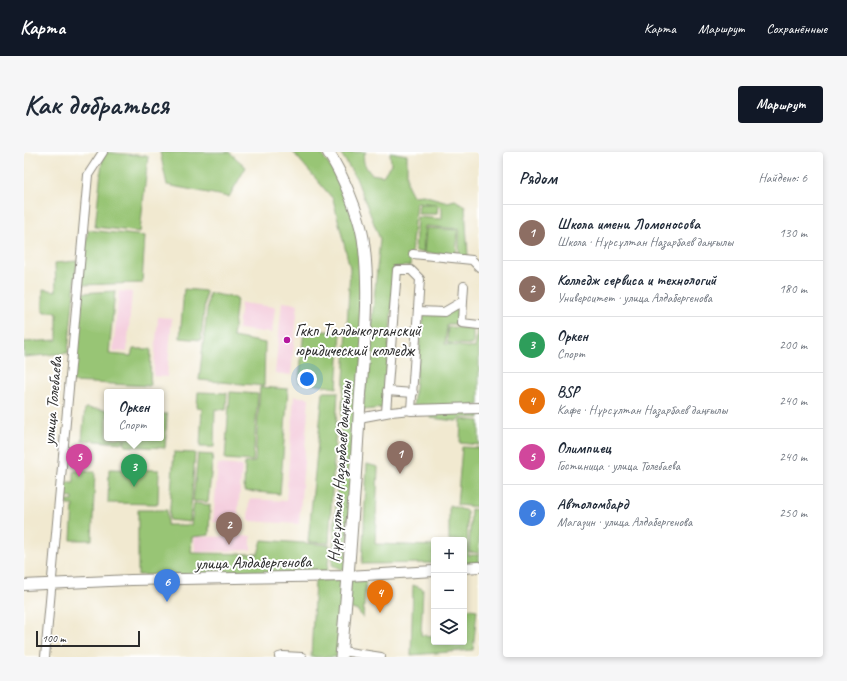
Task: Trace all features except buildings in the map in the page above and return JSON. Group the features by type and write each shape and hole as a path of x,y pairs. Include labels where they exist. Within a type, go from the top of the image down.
{"main road":[{"name":"Нұрсұлтан Назарбаев даңғылы","path":"328,152 342,178 354,208 362,236 366,262 367,288 366,321 342,654"}],"street":[{"name":"улица Толебаева","path":"45,657 88,175 103,152"},
{"path":"413,254 472,260 479,267"},
{"path":"386,412 397,270 411,270 420,279 412,410"},
{"path":"464,286 462,323 479,325"},
{"path":"418,311 444,312 463,301"},
{"path":"388,391 413,393"},
{"path":"359,418 386,412 479,408"},
{"path":"467,568 479,567"},
{"name":"улица Алдабергенова","path":"24,585 132,580 348,576 431,570"},
{"path":"342,654 382,657"},
{"path":"279,657 302,657"}],"shaded area":[{"path":"119,291 132,292 127,352 113,351"},
{"path":"282,302 298,304 291,375 275,373"},
{"path":"241,303 275,307 272,333 238,329"},
{"path":"158,317 172,318 167,377 153,376"},
{"path":"294,396 309,398 299,524 248,521 249,499 286,501"},
{"path":"218,464 242,466 237,524 213,522"},
{"path":"251,536 251,550 195,552 194,537"}],"green space":[{"path":"103,152 148,156 140,232 95,227"},
{"path":"160,152 229,152 246,167 229,197 167,185"},
{"path":"293,152 320,152 336,175 359,235 366,311 345,571 332,565 350,268 333,199"},
{"path":"340,152 366,152 364,155 364,161 371,174 383,176 391,164 390,152 407,155 407,184 413,196 423,195 448,202 455,200 465,206 468,257 459,257 459,229 425,226 423,253 415,251 417,217 442,219 442,209 438,205 437,214 418,214 419,204 436,204 416,202 410,266 395,267 384,408 363,410 380,239 356,178"},
{"path":"426,228 458,230 456,255 424,253"},
{"path":"88,230 145,236 142,283 80,285"},
{"path":"77,261 68,353 24,357 24,342 57,340 57,312 43,312 43,289 56,291 55,263"},
{"path":"184,289 206,291 201,340 180,338"},
{"path":"115,291 109,354 131,356 133,349 151,349 150,386 72,382 80,293"},
{"path":"209,293 237,298 233,337 265,343 264,386 199,380"},
{"path":"460,307 458,324 447,324 445,344 475,348 479,328 479,405 413,407 423,313"},
{"path":"448,327 473,328 473,345 447,343"},
{"path":"304,330 341,332 337,388 299,382"},
{"path":"260,387 288,389 280,494 244,491 245,463 255,462"},
{"path":"198,392 227,393 226,410 215,409 214,447 200,447 202,408 197,407"},
{"path":"230,392 258,394 253,461 225,459"},
{"path":"323,392 338,392 329,543 308,542"},
{"path":"85,408 104,410 104,441 124,441 124,443 82,440"},
{"path":"479,412 479,418 462,417 456,421 430,418 431,413"},
{"path":"164,414 167,414 165,448 125,446 125,441 164,441"},
{"path":"461,419 479,421 479,445 460,443"},
{"path":"462,447 479,448 479,507 457,505"},
{"path":"174,452 195,453 190,522 169,520"},
{"path":"198,454 213,455 208,502 193,501"},
{"path":"367,464 378,467 375,544 431,546 431,563 362,564"},
{"path":"109,469 159,470 158,504 108,503"},
{"path":"74,471 95,472 92,540 71,540 73,505 67,505 67,501 73,501 73,498 63,497 64,482 74,482"},
{"path":"194,503 210,505 209,535 192,537 191,553 258,554 262,540 330,545 327,574 138,575 138,510 167,510 167,525 191,525"},
{"path":"449,505 467,511 468,555 479,555 479,563 467,563 467,537 449,537"},
{"path":"471,509 479,510 479,553 469,552"},
{"path":"350,578 366,578 363,618 358,611 349,608"},
{"path":"344,579 338,657 311,657 315,580"},
{"path":"413,585 423,589 421,635 431,636 431,645 467,645 467,608 477,610 473,650 411,655"}],"place":[{"name":"Гккп Талдыкорганский юридический колледж","path":"287,340"},
{"name":"Школа имени Ломоносова","path":"400,474"},
{"name":"Олимпиец","path":"79,477"},
{"name":"Оркен","path":"134,487"},
{"name":"Колледж сервиса и технологий","path":"229,545"},
{"name":"Автоломбард","path":"167,602"},
{"name":"BSP","path":"380,613"}]}
